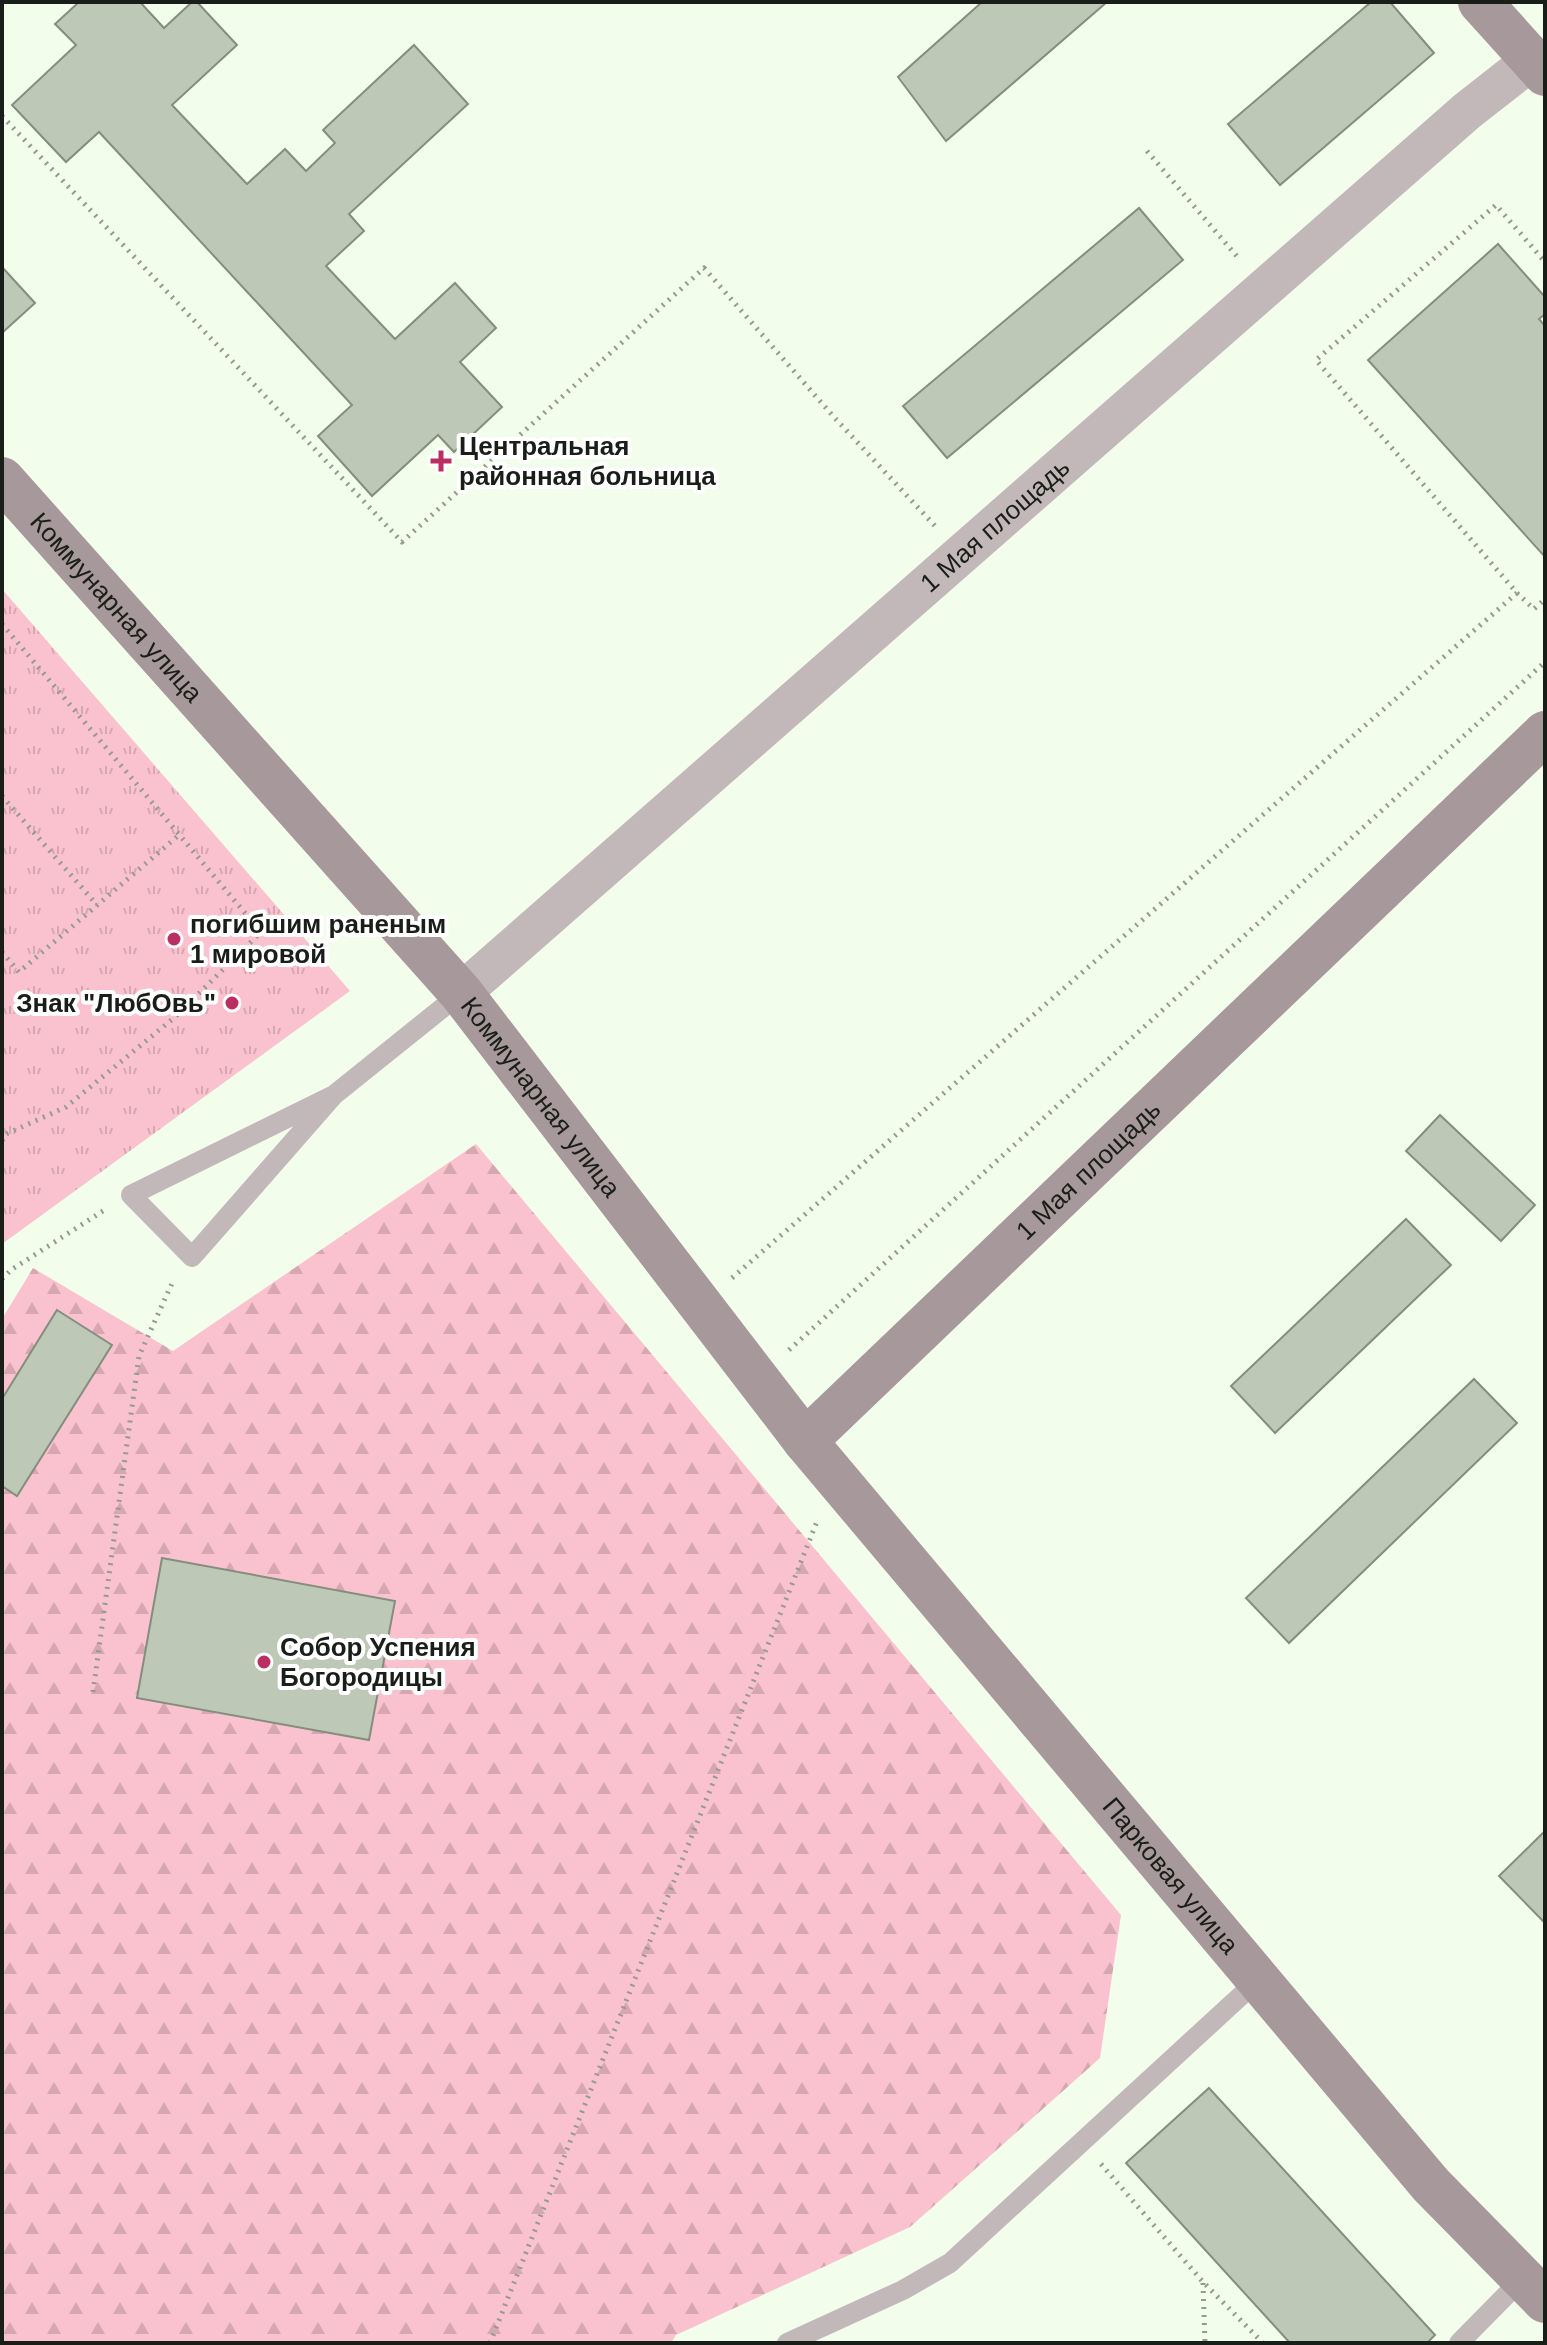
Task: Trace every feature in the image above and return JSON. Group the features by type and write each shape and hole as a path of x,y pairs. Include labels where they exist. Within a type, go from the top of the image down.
{"main road":[{"path":"1480,2 1538,67"},
{"name":"Коммунарная улица","path":"2,479 461,993 805,1441"},
{"name":"1 Мая площадь","path":"805,1441 1545,733"},
{"name":"Парковая улица","path":"805,1441 1431,2185 1534,2290"}],"street":[{"name":"1 Мая площадь","path":"461,993 1455,121 1538,67"}],"lane":[{"path":"334,1095 131,1195 192,1257 334,1095 461,993"},
{"path":"787,2343 903,2290 950,2263 1258,1980"},
{"path":"1459,2343 1534,2290"}],"path":[{"path":"2,116 402,542 704,268 833,416 939,530"},
{"path":"1147,151 1245,266"},
{"path":"1545,262 1496,205 1316,360 1517,593 1534,609 1545,599"},
{"path":"740,1291 730,1279 1517,593"},
{"path":"2,624 261,932 175,1017 66,1107 4,1131 2,1141"},
{"path":"779,1339 789,1351 1545,662"},
{"path":"2,796 97,905"},
{"path":"2,952 19,972 179,835"},
{"path":"2,1279 85,1221 131,1195"},
{"path":"93,1692 139,1356 170,1285 192,1257"},
{"path":"2,1265 11,1270"},
{"path":"490,2343 818,1519"},
{"path":"1082,2142 1203,2282 1263,2343"},
{"path":"1203,2282 1205,2343"}],"green space":[{"path":"2,589 350,991 2,1244"},
{"path":"476,1144 1121,1915 1100,2058 910,2227 676,2335 671,2343 2,2343 2,1319 33,1268 173,1351"}],"building":[{"path":"79,2 140,2 164,28 192,2 197,2 237,45 172,105 247,184 285,149 306,171 335,143 323,130 414,45 468,104 349,214 364,231 326,266 395,339 455,283 496,328 460,362 502,407 454,452 438,435 372,496 318,436 352,405 99,132 66,162 12,105 76,45 55,24"},
{"path":"982,2 1107,2 946,141 898,77"},
{"path":"1371,2 1390,2 1434,53 1280,185 1228,124"},
{"path":"1139,208 1183,260 947,458 903,406"},
{"path":"1498,244 1545,297 1545,314 1539,319 1545,326 1545,557 1368,360"},
{"path":"2,267 35,303 2,333"},
{"path":"1440,1115 1535,1205 1501,1241 1406,1151"},
{"path":"1406,1219 1451,1265 1275,1433 1231,1386"},
{"path":"57,1310 112,1345 17,1496 2,1486 2,1399"},
{"path":"1474,1379 1517,1423 1289,1643 1246,1598"},
{"name":"Собор Успения Богородицы","path":"162,1558 395,1601 369,1740 137,1698"},
{"path":"1545,1831 1545,1919 1543,1921 1499,1876"},
{"path":"1209,2088 1435,2335 1427,2343 1290,2343 1126,2163"}],"place":[{"name":"Центральная районная больница","path":"441,461"},
{"name":"погибшим раненым 1 мировой","path":"174,939"},
{"name":"Знак \"ЛюбОвь\"","path":"232,1003"},
{"name":"Собор Успения Богородицы","path":"264,1662"}]}
